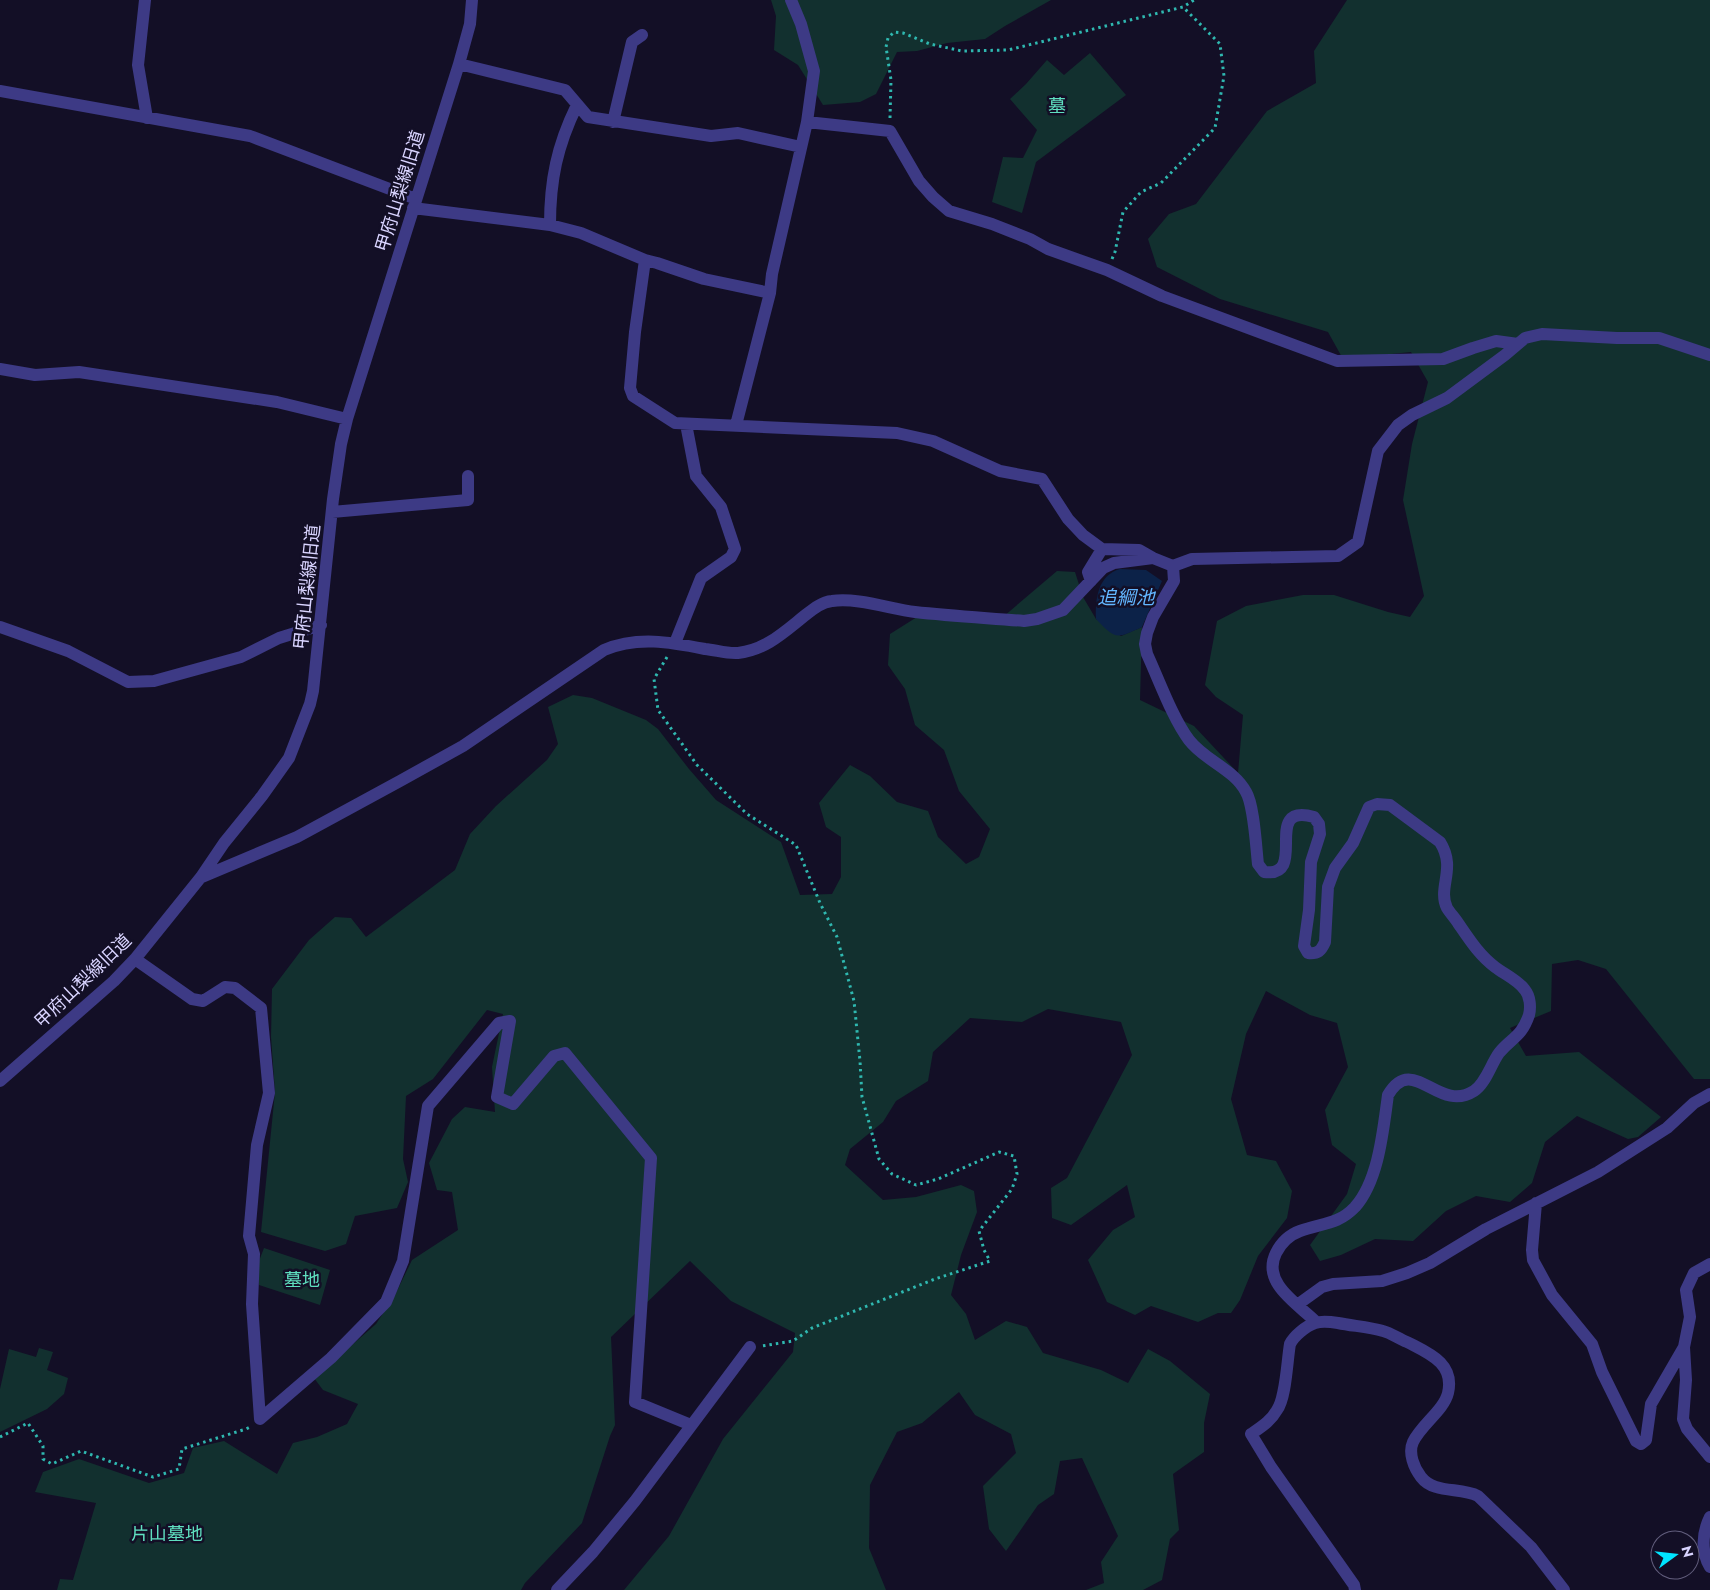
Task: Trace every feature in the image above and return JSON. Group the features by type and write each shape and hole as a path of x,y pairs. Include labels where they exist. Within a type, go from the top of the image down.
{"street":[{"path":"145,0 138,65 147,118"},
{"name":"甲府山梨線旧道","path":"0,1081 114,981 135,959 201,877 289,758 310,704 313,691 332,512 346,419 459,64 470,24 472,0"},
{"path":"736,425 770,293 772,274 807,122 814,71 802,24 792,0"},
{"path":"613,122 632,42 642,34"},
{"path":"459,64 566,90 576,105 588,117 712,136 738,133 801,147"},
{"path":"0,91 250,136 414,204 550,225 581,233 645,260 704,279 770,293"},
{"path":"550,225 550,202 554,168 564,130 576,105"},
{"path":"807,122 890,131 919,181 948,211 992,224 1107,270 1162,296 1337,362 1443,359 1496,341 1518,344"},
{"path":"645,260 635,332 630,388 634,396 674,423 897,433 934,441 1000,471 1042,479 1068,519 1083,535 1102,549 1139,550 1173,566 1192,559 1338,556 1358,542 1378,451 1385,440 1398,425 1412,415 1447,398 1525,338 1542,334 1659,338 1710,355"},
{"path":"0,370 35,374 79,372 277,402 346,419"},
{"path":"674,643 701,578 731,556 735,550 720,507 696,476 686,424"},
{"path":"332,512 468,500 468,476"},
{"path":"1091,581 1088,572 1102,549"},
{"path":"201,877 297,837 400,782 463,746 604,650 619,644 642,641 674,643 732,653 747,652 762,648 819,605 833,601 851,601 914,612 1024,621 1037,619 1063,610 1103,568 1114,562 1153,558"},
{"path":"1173,566 1174,581 1153,616 1145,644 1146,654 1181,728 1190,741 1202,753 1229,773 1246,791 1250,801 1258,864 1264,872 1272,873 1280,870 1285,863 1286,828 1291,819 1305,814 1314,816 1320,834 1311,862 1309,910 1304,946 1308,953 1315,954 1321,950 1325,942 1328,887 1335,868 1353,843 1369,808 1377,804 1390,805 1440,842 1446,851 1448,864 1444,896 1447,908 1480,953 1493,966 1525,990 1530,1002 1530,1012 1518,1037 1500,1052 1475,1090 1454,1097 1445,1095 1416,1080 1408,1079 1399,1082 1392,1088 1388,1095 1375,1168 1371,1182 1362,1197 1343,1218 1298,1231 1286,1239 1273,1258 1271,1266 1274,1278 1282,1290 1316,1322"},
{"path":"0,627 68,651 128,682 154,681 241,657 279,638 321,625"},
{"path":"135,959 192,1000 203,1001 226,987 235,988 261,1008 269,1093 257,1145 248,1236 254,1254 252,1304 260,1419"},
{"path":"260,1419 331,1358 386,1302 403,1261 428,1106 499,1023 510,1021 497,1097 513,1104 554,1056 566,1053 651,1158 635,1402 691,1425"},
{"path":"1297,1305 1322,1287 1333,1284 1382,1281 1408,1274 1430,1263 1486,1229 1598,1172 1667,1128 1694,1103 1710,1094"},
{"path":"1536,1203 1532,1250 1533,1260 1552,1295 1592,1344 1606,1380 1636,1441 1641,1444 1646,1440 1651,1404 1684,1347"},
{"path":"1710,1264 1694,1273 1686,1290 1690,1316 1684,1347 1686,1380 1683,1419 1688,1429 1710,1457"},
{"path":"1355,1590 1354,1585 1251,1434 1268,1422 1278,1409 1282,1399 1290,1344 1294,1337 1316,1322 1334,1322 1384,1331 1436,1356 1445,1368 1449,1380 1448,1393 1444,1402 1413,1443 1414,1467 1422,1479 1435,1487 1471,1492 1478,1496 1531,1547 1564,1590"},
{"path":"557,1590 593,1552 635,1502 750,1347"},
{"path":"1710,1517 1705,1530 1703,1544 1710,1567"}],"path":[{"path":"890,131 891,80 886,47 888,38 894,32 903,33 930,44 962,51 1008,50 1183,7 1194,0"},
{"path":"1107,270 1116,252 1123,212 1141,192 1161,183 1215,128 1224,76 1220,44 1183,7"},
{"path":"674,643 654,679 658,710 704,772 747,814 796,845 820,903 837,937 854,1001 862,1097 879,1159 892,1174 916,1185 938,1179 999,1152 1014,1156 1017,1174 1012,1189 979,1231 984,1250 990,1261 935,1279 812,1328 793,1341 750,1347"},
{"path":"0,1437 28,1423 43,1446 43,1459 52,1464 81,1451 153,1477 179,1469 182,1449 246,1430 260,1419"}],"green space":[{"path":"771,0 1051,0 985,39 947,43 917,51 897,52 876,94 860,102 823,105 798,65 774,50 776,16"},
{"name":"片山墓地","path":"1347,0 1710,0 1710,1079 1694,1079 1606,969 1578,960 1552,964 1551,1011 1510,1028 1526,1056 1579,1052 1661,1117 1638,1137 1628,1139 1577,1116 1545,1142 1532,1183 1510,1202 1476,1196 1446,1211 1413,1241 1375,1239 1341,1255 1320,1261 1310,1245 1347,1194 1356,1164 1332,1145 1325,1110 1348,1067 1337,1023 1310,1015 1266,991 1246,1034 1231,1099 1247,1155 1276,1161 1292,1191 1287,1218 1258,1256 1240,1300 1231,1313 1218,1313 1198,1322 1151,1306 1135,1315 1107,1302 1088,1260 1113,1230 1135,1217 1127,1185 1071,1225 1052,1218 1051,1188 1067,1178 1132,1055 1121,1022 1048,1009 1022,1022 970,1018 933,1052 928,1081 896,1101 883,1122 850,1149 845,1165 883,1200 916,1197 961,1185 974,1191 977,1212 961,1255 951,1295 966,1314 975,1340 1006,1321 1027,1327 1043,1353 1101,1370 1128,1383 1148,1349 1170,1361 1210,1394 1204,1423 1204,1452 1173,1474 1179,1530 1170,1539 1162,1580 1143,1590 1086,1590 1104,1583 1101,1562 1118,1536 1082,1458 1060,1461 1054,1494 1038,1505 1006,1551 989,1529 983,1486 1016,1453 1011,1434 975,1415 959,1392 922,1423 897,1432 870,1485 869,1548 886,1590 624,1590 669,1536 723,1439 793,1352 795,1333 731,1301 690,1261 611,1337 615,1425 582,1523 525,1583 521,1590 57,1590 60,1579 73,1580 96,1503 35,1492 43,1472 79,1459 149,1483 184,1473 193,1448 224,1441 277,1474 293,1443 317,1437 347,1424 358,1404 323,1390 314,1378 376,1324 395,1295 412,1260 458,1230 452,1192 437,1190 429,1163 452,1119 465,1107 495,1112 492,1067 503,1014 487,1010 433,1079 406,1096 403,1159 408,1182 397,1208 355,1216 346,1244 325,1251 261,1232 275,1092 271,1037 272,989 309,940 335,917 351,918 366,937 455,870 470,834 496,806 547,760 558,744 548,707 573,695 592,698 646,720 658,729 716,800 781,842 800,895 832,894 841,877 841,837 826,827 819,803 850,765 870,776 897,802 928,811 938,837 966,864 979,857 990,829 959,791 944,750 915,725 905,689 888,665 890,634 917,617 997,622 1057,571 1075,572 1083,597 1096,619 1121,636 1142,627 1140,700 1194,726 1238,773 1243,715 1216,697 1205,685 1217,621 1246,606 1303,595 1334,595 1410,617 1424,596 1403,500 1412,444 1428,382 1411,352 1343,359 1328,332 1220,299 1157,267 1148,239 1169,214 1196,204 1267,111 1316,83 1314,51"},
{"name":"墓","path":"1090,53 1126,95 1036,162 1022,213 992,202 1003,157 1023,158 1037,130 1010,99 1047,60 1064,75"},
{"name":"墓地","path":"264,1248 330,1270 320,1305 259,1285 259,1261"},
{"path":"39,1348 53,1352 47,1370 68,1378 64,1394 47,1409 0,1432 0,1389 9,1349 36,1357"}],"water":[{"name":"追綱池","path":"1120,569 1146,570 1162,581 1142,627 1127,634 1117,635 1108,631 1096,619 1096,611 1097,596 1102,582 1113,572"}]}
